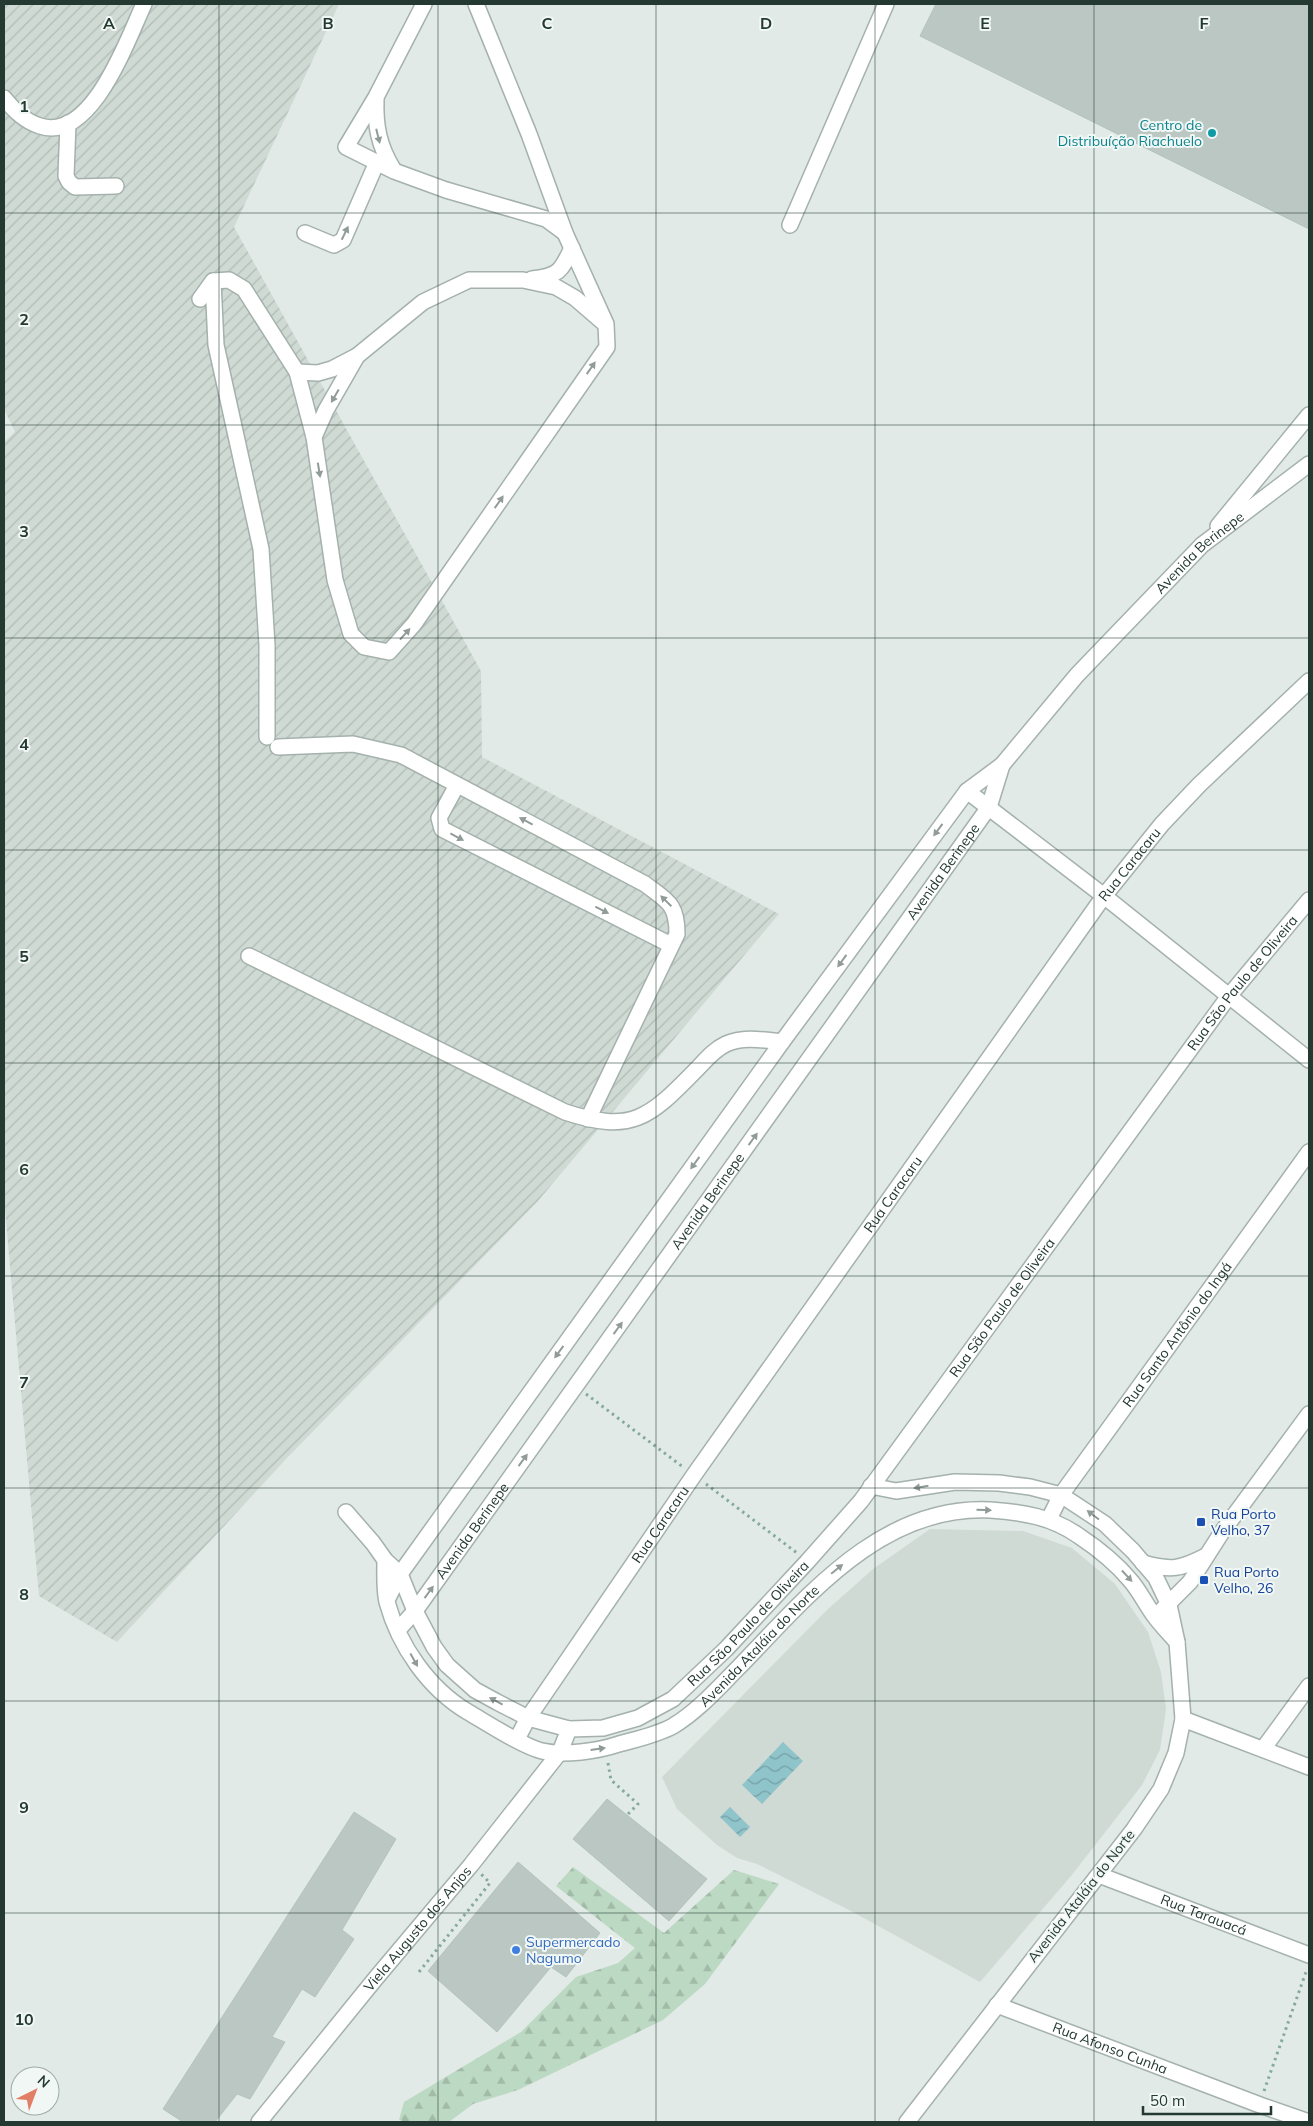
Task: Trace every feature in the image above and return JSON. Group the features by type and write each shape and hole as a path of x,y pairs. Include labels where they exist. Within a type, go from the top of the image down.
{"street":[{"path":"4,98 16,112 28,121 41,127 53,128 68,123 82,113 106,85 144,4"},
{"path":"424,4 376,97 346,147 394,171 446,190 546,219 565,234"},
{"path":"213,281 229,280 244,290 297,372 314,437 335,580 351,634 364,647 389,652 414,624 607,347 606,324 565,234 529,134 476,4"},
{"path":"790,225 886,4"},
{"path":"376,97 375,118 377,133 383,152 394,171"},
{"path":"68,123 66,176 69,182 75,187 116,186"},
{"path":"305,233 334,245 343,240 378,162"},
{"path":"297,372 318,373 332,369 357,356 423,302 469,280 523,280 550,277 563,267 572,248"},
{"path":"523,280 556,287 575,298 606,324"},
{"path":"200,299 213,281"},
{"path":"213,281 216,345 236,444 261,549 268,645 272,742 353,744 401,755 645,884 671,904 677,918 677,934 588,1119"},
{"path":"314,437 326,410 357,356"},
{"path":"1202,546 1309,415"},
{"name":"Avenida Berinepe","path":"387,1600 400,1574 782,1042 968,791 1002,765 1077,675 1202,546 1309,464"},
{"name":"Rua Caracaru","path":"517,1739 528,1718 694,1475 1104,896 1162,824 1198,785 1309,681"},
{"name":"Avenida Berinepe","path":"398,1630 415,1611 989,807 1002,765"},
{"path":"457,785 439,818 442,829 671,945"},
{"path":"968,791 1104,896 1309,1060"},
{"name":"Rua São Paulo de Oliveira","path":"569,1730 602,1728 638,1718 673,1699 708,1667 807,1562 871,1486 1229,996 1309,900"},
{"path":"249,956 565,1112 588,1119 612,1122 636,1119 652,1111 668,1098 713,1053 724,1045 738,1040 753,1039 782,1042"},
{"name":"Rua Santo Antônio do Ingá","path":"1049,1519 1061,1495 1309,1152"},
{"path":"1154,1616 1169,1604 1190,1582 1222,1532 1309,1414"},
{"name":"Avenida Ataláia do Norte","path":"871,1486 896,1491 955,1482 999,1483 1030,1487 1061,1495 1105,1524 1143,1562 1156,1578 1169,1604 1177,1642 1183,1719 1176,1753 1161,1789 1099,1875 908,2122"},
{"name":"Avenida Ataláia do Norte","path":"385,1560 387,1600 398,1630 420,1670 449,1699 517,1739 542,1751 576,1752 606,1748 649,1736 672,1726 690,1714 721,1685 828,1577 852,1557 908,1524 942,1513 977,1510 1013,1511 1049,1519 1078,1535 1117,1566 1132,1582 1154,1616 1177,1642"},
{"path":"346,1512 373,1542 385,1560 400,1574 415,1611 434,1647 447,1665 475,1690 528,1718 569,1730"},
{"path":"1143,1562 1172,1569 1185,1566 1207,1555"},
{"path":"1263,1750 1309,1686"},
{"path":"1183,1719 1309,1767"},
{"name":"Viela Augusto dos Anjos","path":"259,2122 471,1865 560,1752 569,1730"},
{"name":"Rua Tarauacá","path":"1099,1875 1309,1955"},
{"name":"Rua Afonso Cunha","path":"997,2005 1309,2122"}],"path":[{"path":"607,1758 611,1780 638,1804 626,1814"},
{"path":"419,1972 490,1883 471,1865"},
{"path":"1260,2105 1309,1960"}],"shaded area":[{"path":"4,4 339,4 234,227 481,671 482,757 779,914 538,1201 286,1459 117,1642 39,1596 4,1198 4,442 15,432 4,409"},
{"path":"930,1529 1023,1531 1072,1548 1115,1584 1148,1632 1161,1672 1166,1709 1160,1750 1142,1785 1071,1876 980,1982 851,1911 757,1864 737,1858 717,1845 677,1809 662,1777 828,1609 873,1569"}],"green space":[{"path":"573,1867 664,1933 734,1870 779,1884 705,1984 663,2020 518,2090 473,2104 449,2122 407,2122 399,2120 404,2102 521,2032 576,1977 618,1963 635,1948 556,1886"}],"water":[{"path":"783,1742 803,1761 762,1804 742,1785"},
{"path":"730,1807 750,1827 740,1837 720,1817"}],"building":[{"name":"Centro de Distribuíção Riachuelo","path":"936,4 1309,4 1309,229 920,36"},
{"path":"607,1799 707,1879 669,1921 573,1839"},
{"path":"354,1812 396,1839 342,1930 354,1939 315,1997 302,1989 272,2037 285,2042 250,2099 237,2094 215,2122 183,2122 163,2109"},
{"name":"Supermercado Nagumo","path":"518,1862 600,1933 566,1977 551,1967 497,2032 428,1971"}],"place":[{"name":"Centro de Distribuíção Riachuelo","path":"1212,133"},
{"name":"Rua Porto Velho, 37","path":"1201,1522"},
{"name":"Rua Porto Velho, 26","path":"1204,1580"},
{"name":"Supermercado Nagumo","path":"516,1950"}]}
